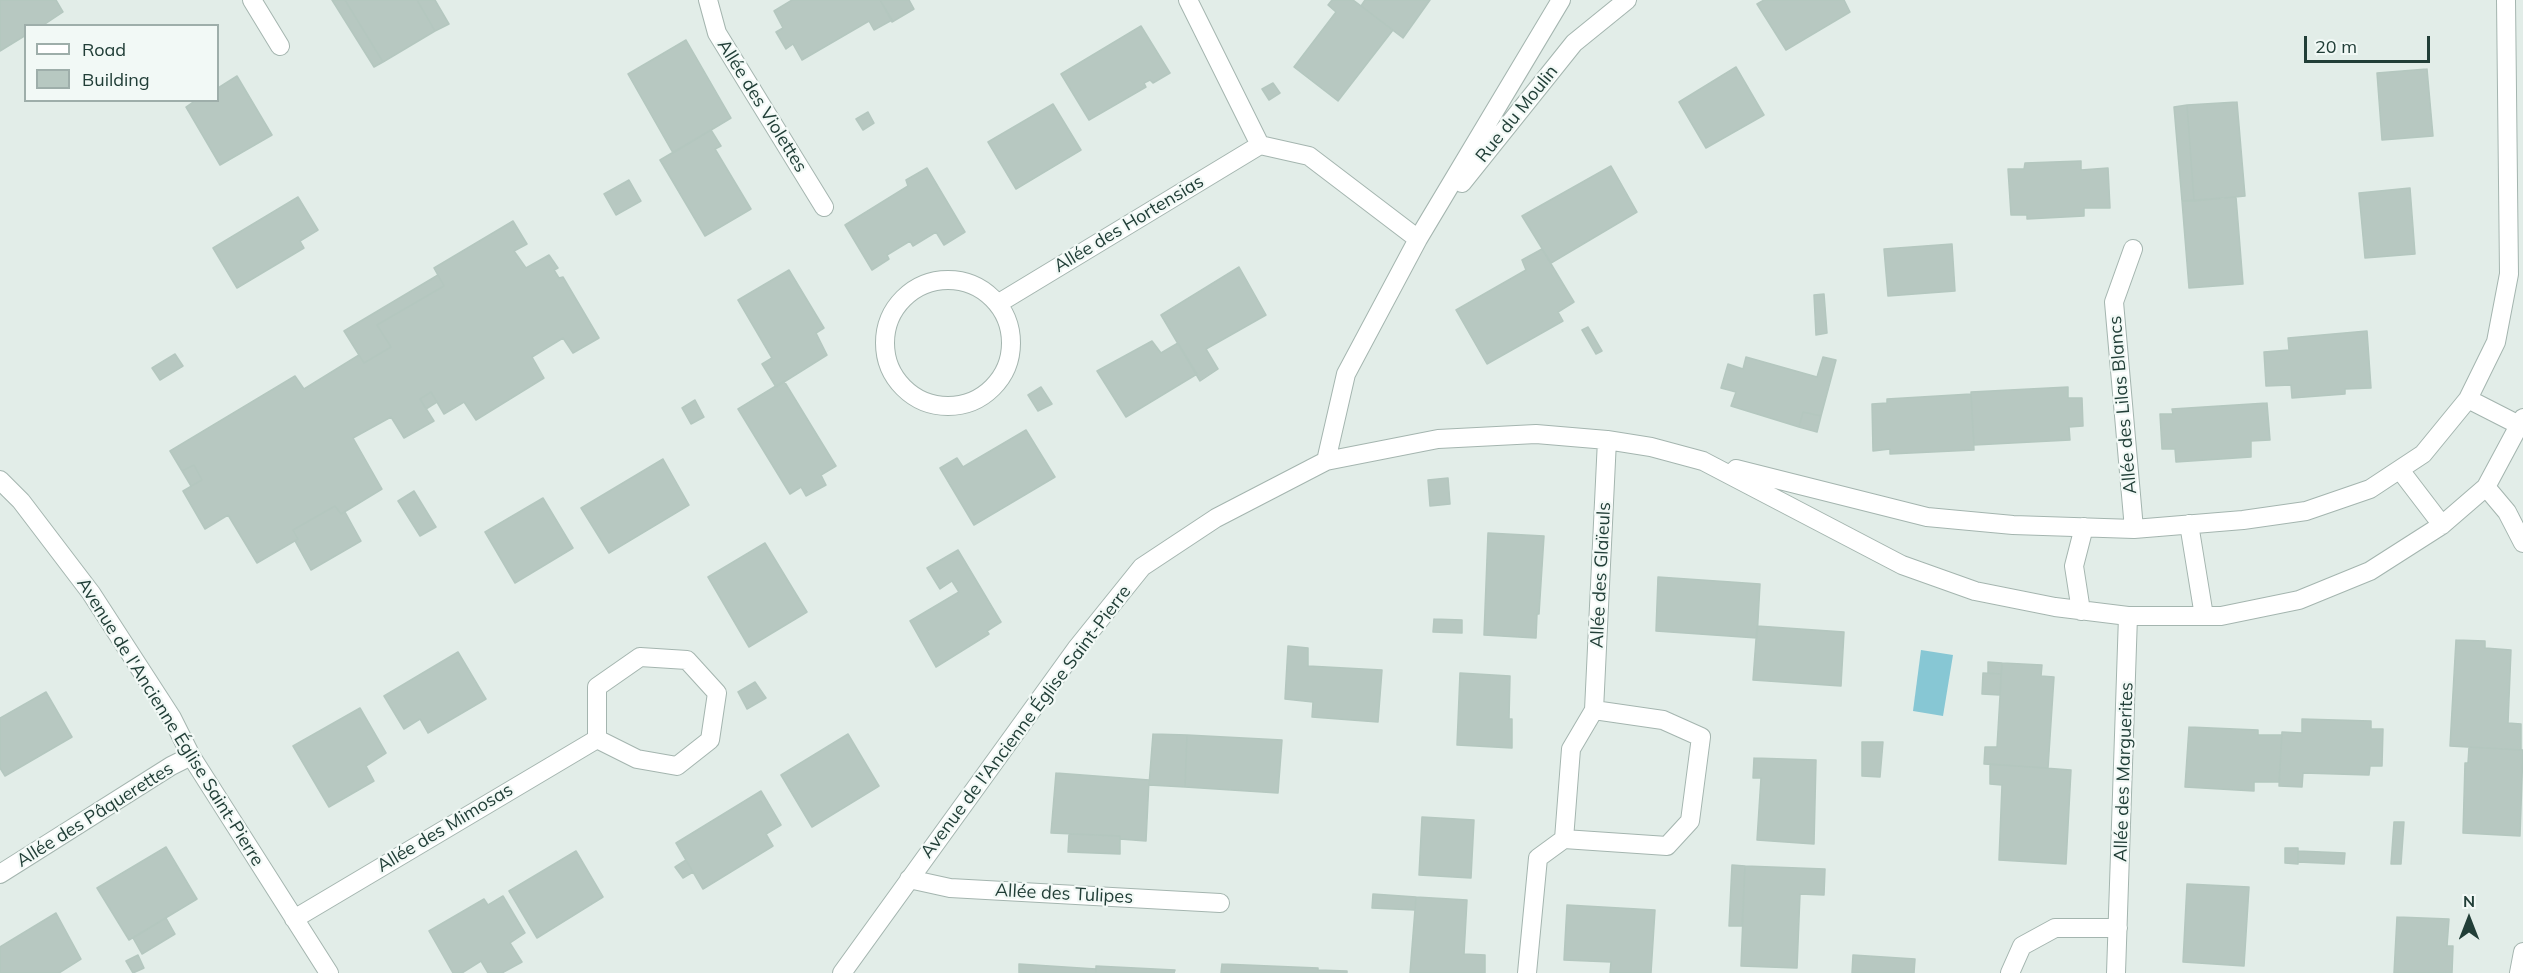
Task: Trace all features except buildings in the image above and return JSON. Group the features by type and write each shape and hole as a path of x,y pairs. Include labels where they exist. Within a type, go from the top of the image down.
{"street":[{"path":"252,0 280,46"},
{"name":"Allée des Violettes","path":"708,0 717,33 824,207"},
{"path":"1188,0 1260,145 1309,156 1418,239"},
{"name":"Rue du Moulin","path":"1326,461 1346,374 1418,239 1560,0"},
{"name":"Rue du Moulin","path":"1418,239 1574,43 1627,0"},
{"path":"1703,461 1927,517 2013,525 2134,529 2243,520 2306,511 2370,489 2423,454 2468,399 2496,342 2509,274 2506,0"},
{"name":"Allée des Hortensias","path":"999,303 1260,145"},
{"name":"Allée des Lilas Blancs","path":"2133,249 2114,302 2134,529"},
{"path":"942,279 973,284 999,303 1010,325 1012,350 1004,374 988,393 966,404 942,406 918,399 899,383 887,362 884,337 891,313 912,289 942,279"},
{"path":"2468,399 2521,422"},
{"name":"Avenue de l'Ancienne Église Saint-Pierre","path":"842,973 1076,649 1142,567 1216,518 1326,461 1438,439 1536,434 1607,440 1651,447 1703,461 1902,565 1975,591 2081,611 2128,616 2221,616 2299,600 2370,571 2442,525 2486,487 2521,422"},
{"name":"Allée des Glaïeuls","path":"1564,838 1571,749 1594,710 1607,440"},
{"path":"2400,470 2442,525"},
{"name":"Avenue de l'Ancienne Église Saint-Pierre","path":"0,480 21,501 91,593 172,718 191,756 329,973"},
{"path":"2486,487 2507,512 2523,543"},
{"path":"2189,524 2204,616"},
{"path":"2081,611 2074,566 2084,527"},
{"name":"Allée des Marguerites","path":"2116,973 2128,616"},
{"path":"640,657 687,660 717,693 710,740 677,766 637,759 597,739 597,687 640,657"},
{"path":"1527,973 1538,858 1564,838 1667,846 1690,821 1701,737 1663,720 1594,710"},
{"name":"Allée des Mimosas","path":"294,919 597,739"},
{"name":"Allée des Pâquerettes","path":"0,874 171,766 191,756"},
{"name":"Allée des Tulipes","path":"909,879 950,888 1220,903"},
{"path":"2010,973 2022,946 2055,928 2118,928"},
{"path":"2519,973 2523,952"}],"water":[{"path":"1921,650 1953,655 1943,716 1913,711"}]}
